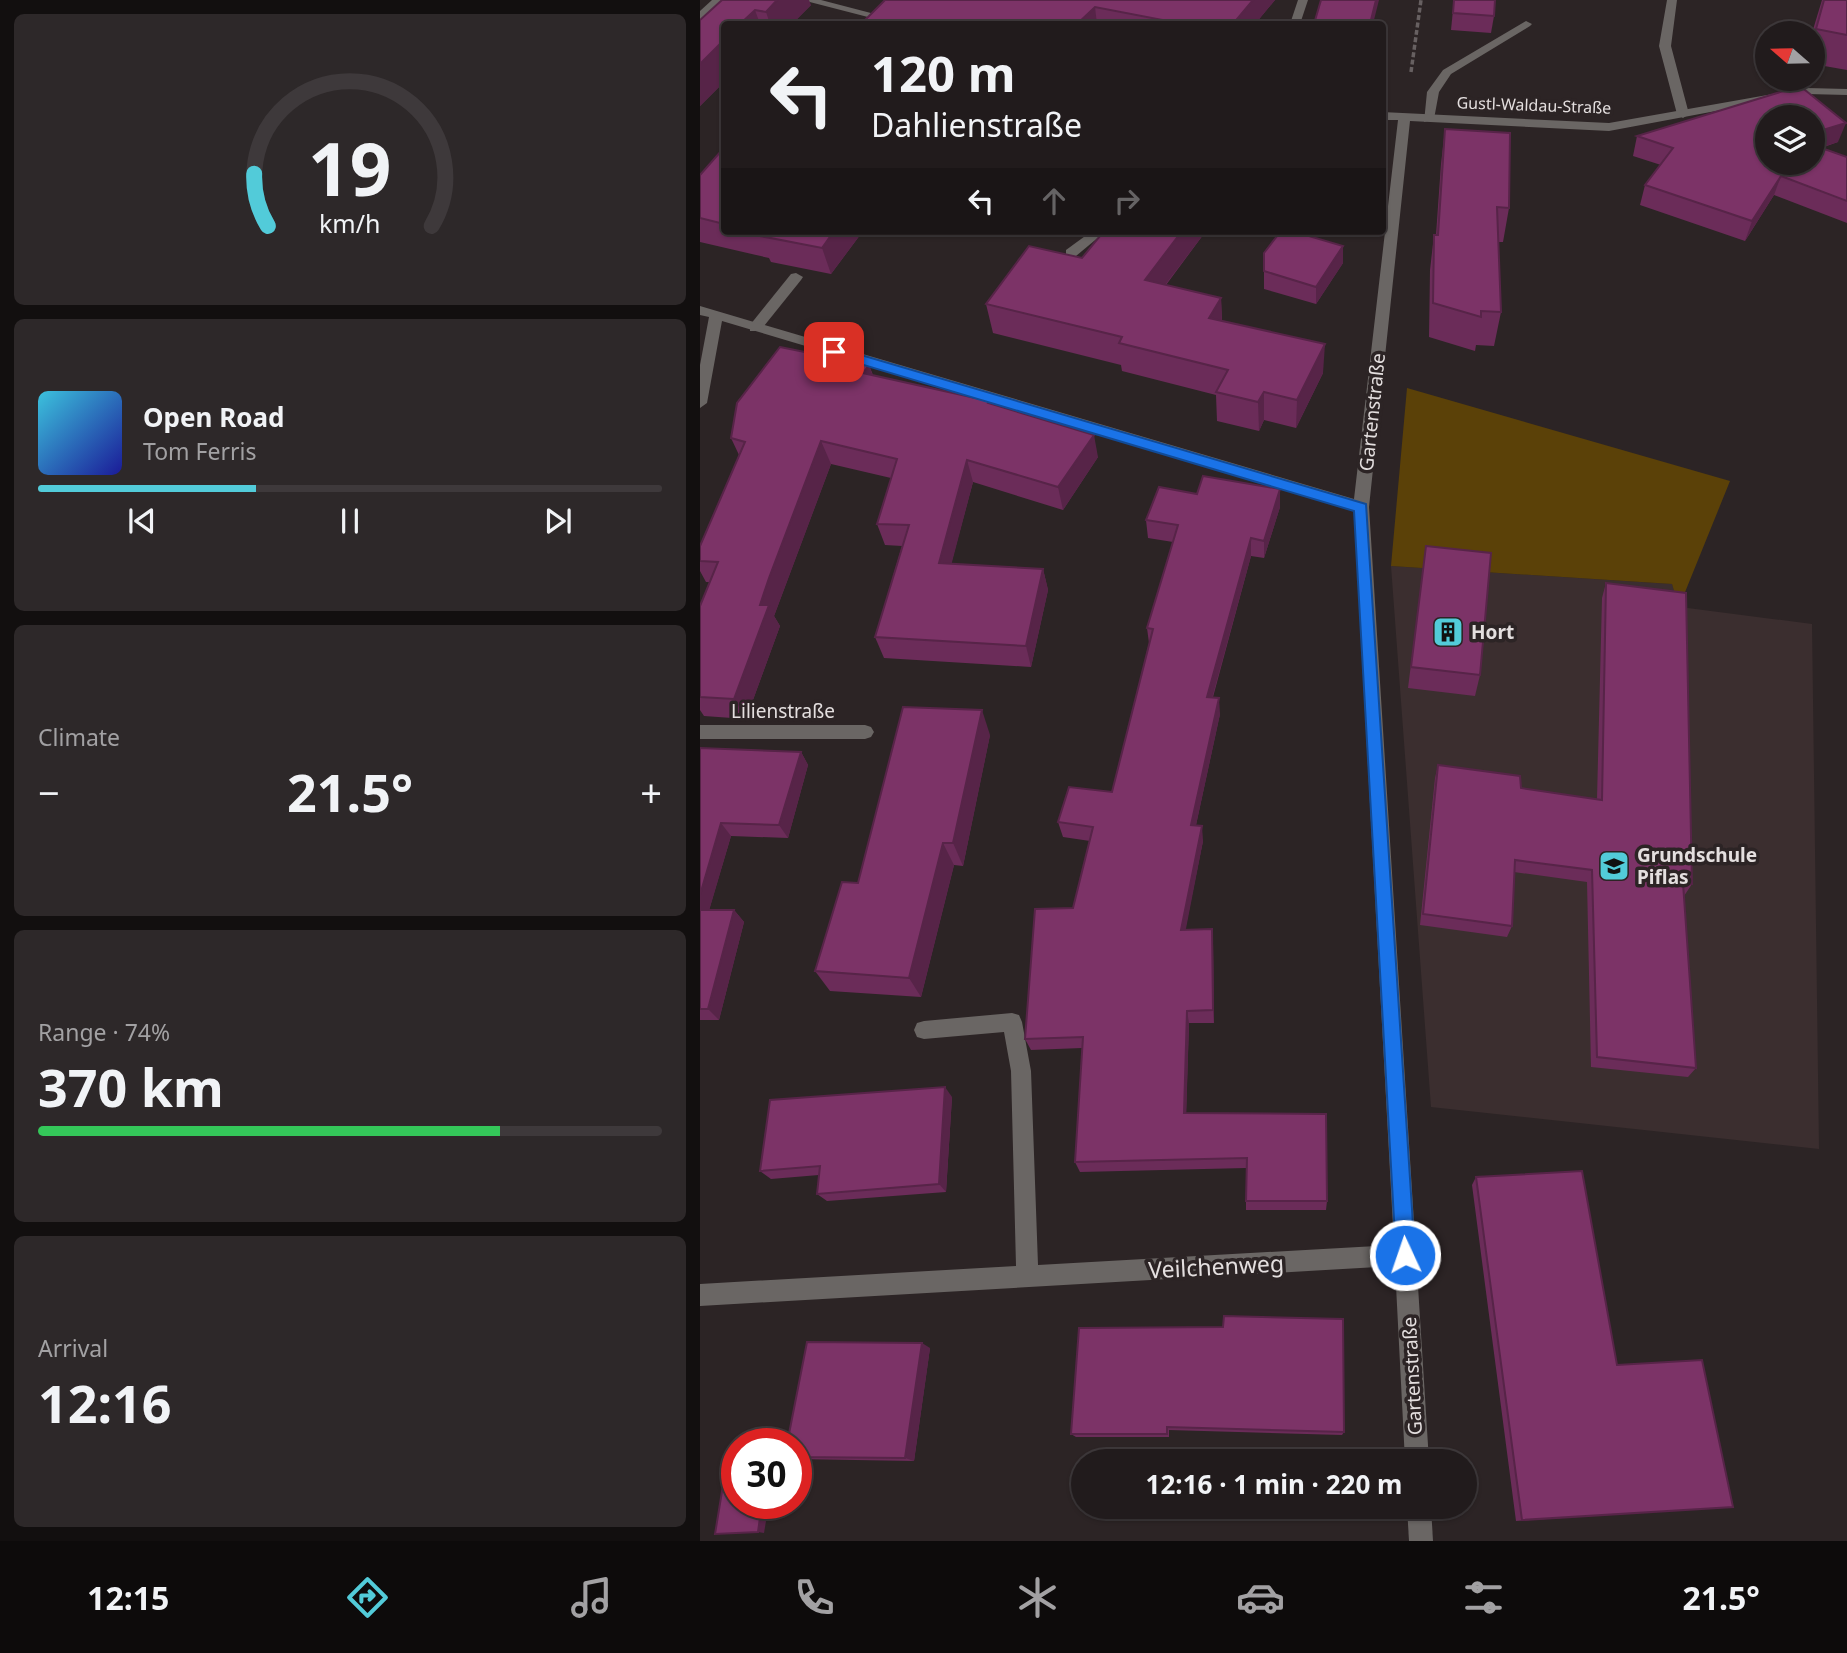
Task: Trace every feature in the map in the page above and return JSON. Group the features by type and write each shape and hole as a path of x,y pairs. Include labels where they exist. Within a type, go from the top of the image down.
{"street":[{"path":"700,17 718,0"},
{"path":"807,0 894,21"},
{"path":"1296,21 1303,0"},
{"path":"1672,0 1665,46 1683,114"},
{"path":"1428,119 1433,92 1447,72 1526,24"},
{"name":"Gustl-Waldau-Straße","path":"1386,116 1609,127 1807,91 1847,92"},
{"name":"Gartenstraße","path":"1404,118 1361,508 1416,1449"},
{"path":"1071,253 1095,235"},
{"path":"755,328 796,276"},
{"path":"700,310 1361,508"},
{"path":"700,403 716,316"},
{"name":"Lilienstraße","path":"700,732 865,732"},
{"path":"924,1030 1012,1022 1021,1071 1027,1277"},
{"name":"Veilchenweg","path":"700,1295 1405,1255"},
{"path":"1420,1519 1421,1541"}],"path":[{"path":"1404,118 1422,0"}],"shaded area":[{"path":"1407,388 1730,481 1679,607 1672,584 1391,566"},
{"name":"Grundschule Piflas","path":"1391,566 1672,584 1680,607 1812,624 1819,1149 1431,1107"}],"building":[{"path":"722,0 777,0 766,12 755,10 743,21 721,21 721,43 700,64 700,20"},
{"path":"885,0 1253,0 1236,21 1168,21 1095,7 1080,21 864,21"},
{"path":"1321,0 1376,0 1371,21 1315,21"},
{"path":"1454,0 1495,0 1494,16 1453,13"},
{"path":"1824,0 1847,0 1847,35 1825,31 1825,21 1818,21"},
{"path":"1784,91 1806,91 1824,105 1755,105 1755,175 1825,175 1825,149 1847,157 1847,201 1781,176 1752,221 1645,185 1673,148 1637,136"},
{"path":"1825,106 1846,123 1825,129"},
{"path":"1445,129 1510,133 1509,208 1497,207 1501,312 1481,311 1481,317 1433,303 1434,235 1438,235"},
{"path":"721,151 721,223 700,218 700,175"},
{"path":"761,235 831,235 822,248"},
{"path":"1101,235 1179,235 1145,280 1221,298 1209,318 1325,344 1297,400 1264,392 1258,402 1216,392 1228,370 1119,343 1122,337 986,304 1029,246 1082,258"},
{"path":"1278,235 1306,235 1343,246 1316,287 1264,271 1264,253"},
{"path":"780,347 869,365 863,373 989,401 988,403 1094,435 1058,487 967,460 939,563 1043,569 1026,646 875,637 909,525 877,524 897,459 821,441 769,578 760,605 769,605 734,699 700,697 700,606 718,562 700,561 700,546 745,442 731,438 737,403"},
{"path":"1203,476 1280,489 1264,541 1251,538 1207,697 1219,698 1191,825 1202,826 1181,930 1212,929 1213,1010 1187,1011 1184,1113 1326,1114 1327,1201 1246,1201 1247,1158 1075,1162 1083,1037 1025,1039 1035,909 1073,908 1093,827 1058,822 1069,787 1112,792 1153,629 1147,628 1178,525 1146,520 1159,487 1197,494"},
{"name":"Hort","path":"1426,546 1491,553 1480,675 1411,667"},
{"path":"1606,583 1686,593 1692,884 1683,883 1696,1068 1597,1057 1592,870 1515,860 1512,926 1423,914 1438,765 1520,776 1521,788 1602,800"},
{"path":"903,707 982,710 953,843 943,843 909,978 815,971 842,882 858,883"},
{"path":"700,748 801,752 779,825 721,823 700,895"},
{"path":"700,910 734,910 708,1009 700,1009"},
{"path":"945,1087 939,1184 817,1194 820,1166 760,1171 770,1100"},
{"path":"1582,1171 1617,1365 1702,1360 1733,1507 1522,1520 1476,1177"},
{"path":"1224,1316 1343,1319 1344,1432 1167,1427 1167,1434 1071,1434 1079,1328 1223,1327"},
{"path":"807,1342 922,1343 905,1458 812,1457 812,1428 790,1428"},
{"path":"721,1498 721,1519 760,1519 758,1532 715,1534"}],"place":[{"name":"Hort","path":"1448,632"},
{"name":"Grundschule Piflas","path":"1614,866"}],"route":[{"path":"834,352 1361,508 1405,1255"}]}
